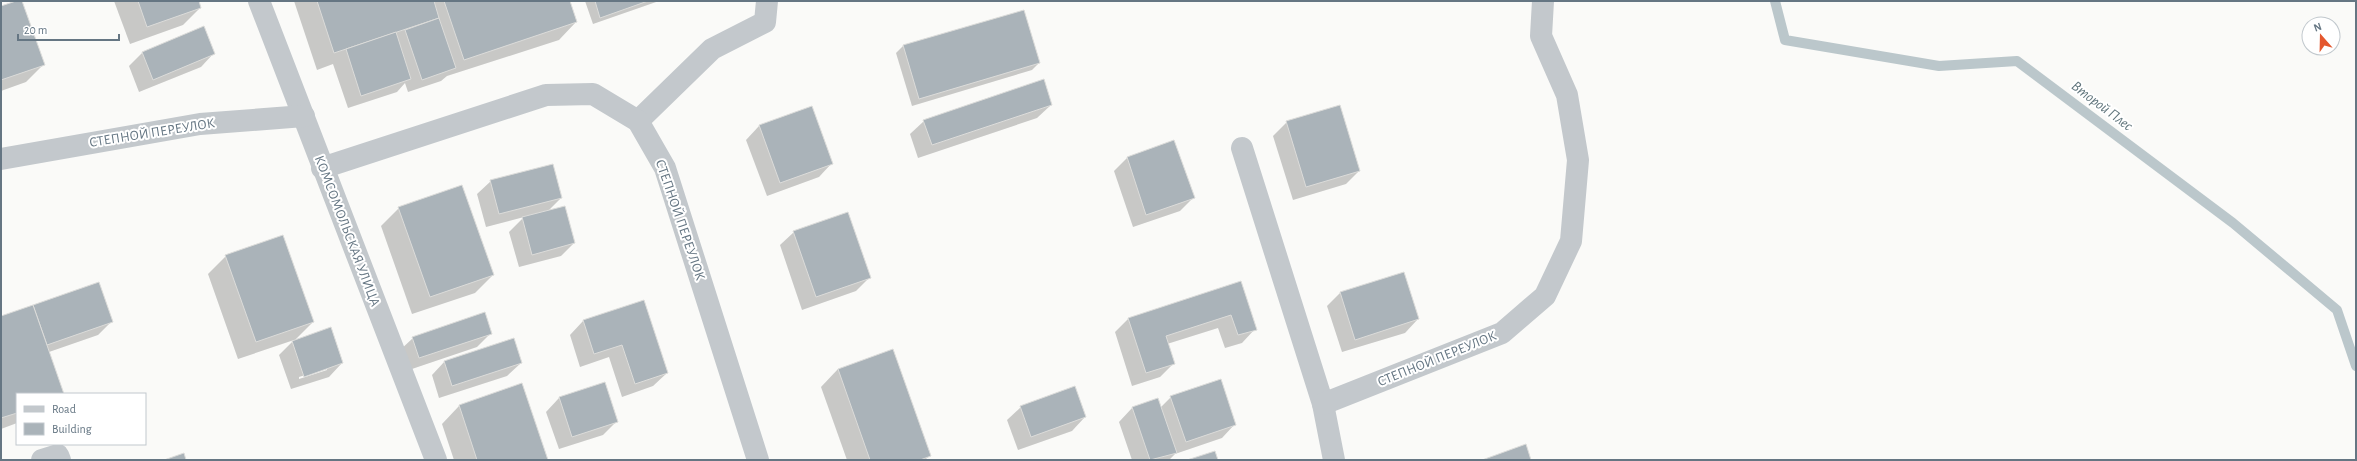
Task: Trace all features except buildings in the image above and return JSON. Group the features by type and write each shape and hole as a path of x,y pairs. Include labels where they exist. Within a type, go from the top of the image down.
{"street":[{"name":"КОМСОМОЛЬСКАЯ УЛИЦА","path":"259,1 304,116 322,168 436,460"},
{"path":"638,121 712,49 765,22 767,1"},
{"name":"СТЕПНОЙ ПЕРЕУЛОК","path":"1323,404 1502,333 1545,296 1571,241 1578,160 1567,95 1541,36 1542,1"},
{"name":"СТЕПНОЙ ПЕРЕУЛОК","path":"322,168 546,95 593,94 638,121 665,168 758,460"},
{"name":"СТЕПНОЙ ПЕРЕУЛОК","path":"1,159 200,124 304,116"},
{"path":"1242,148 1323,404 1334,460"},
{"path":"42,460 58,455 60,460"}],"waterway":[{"name":"Второй Плес","path":"1775,1 1785,40 1939,66 2017,61 2233,223 2337,310 2356,366"}]}
